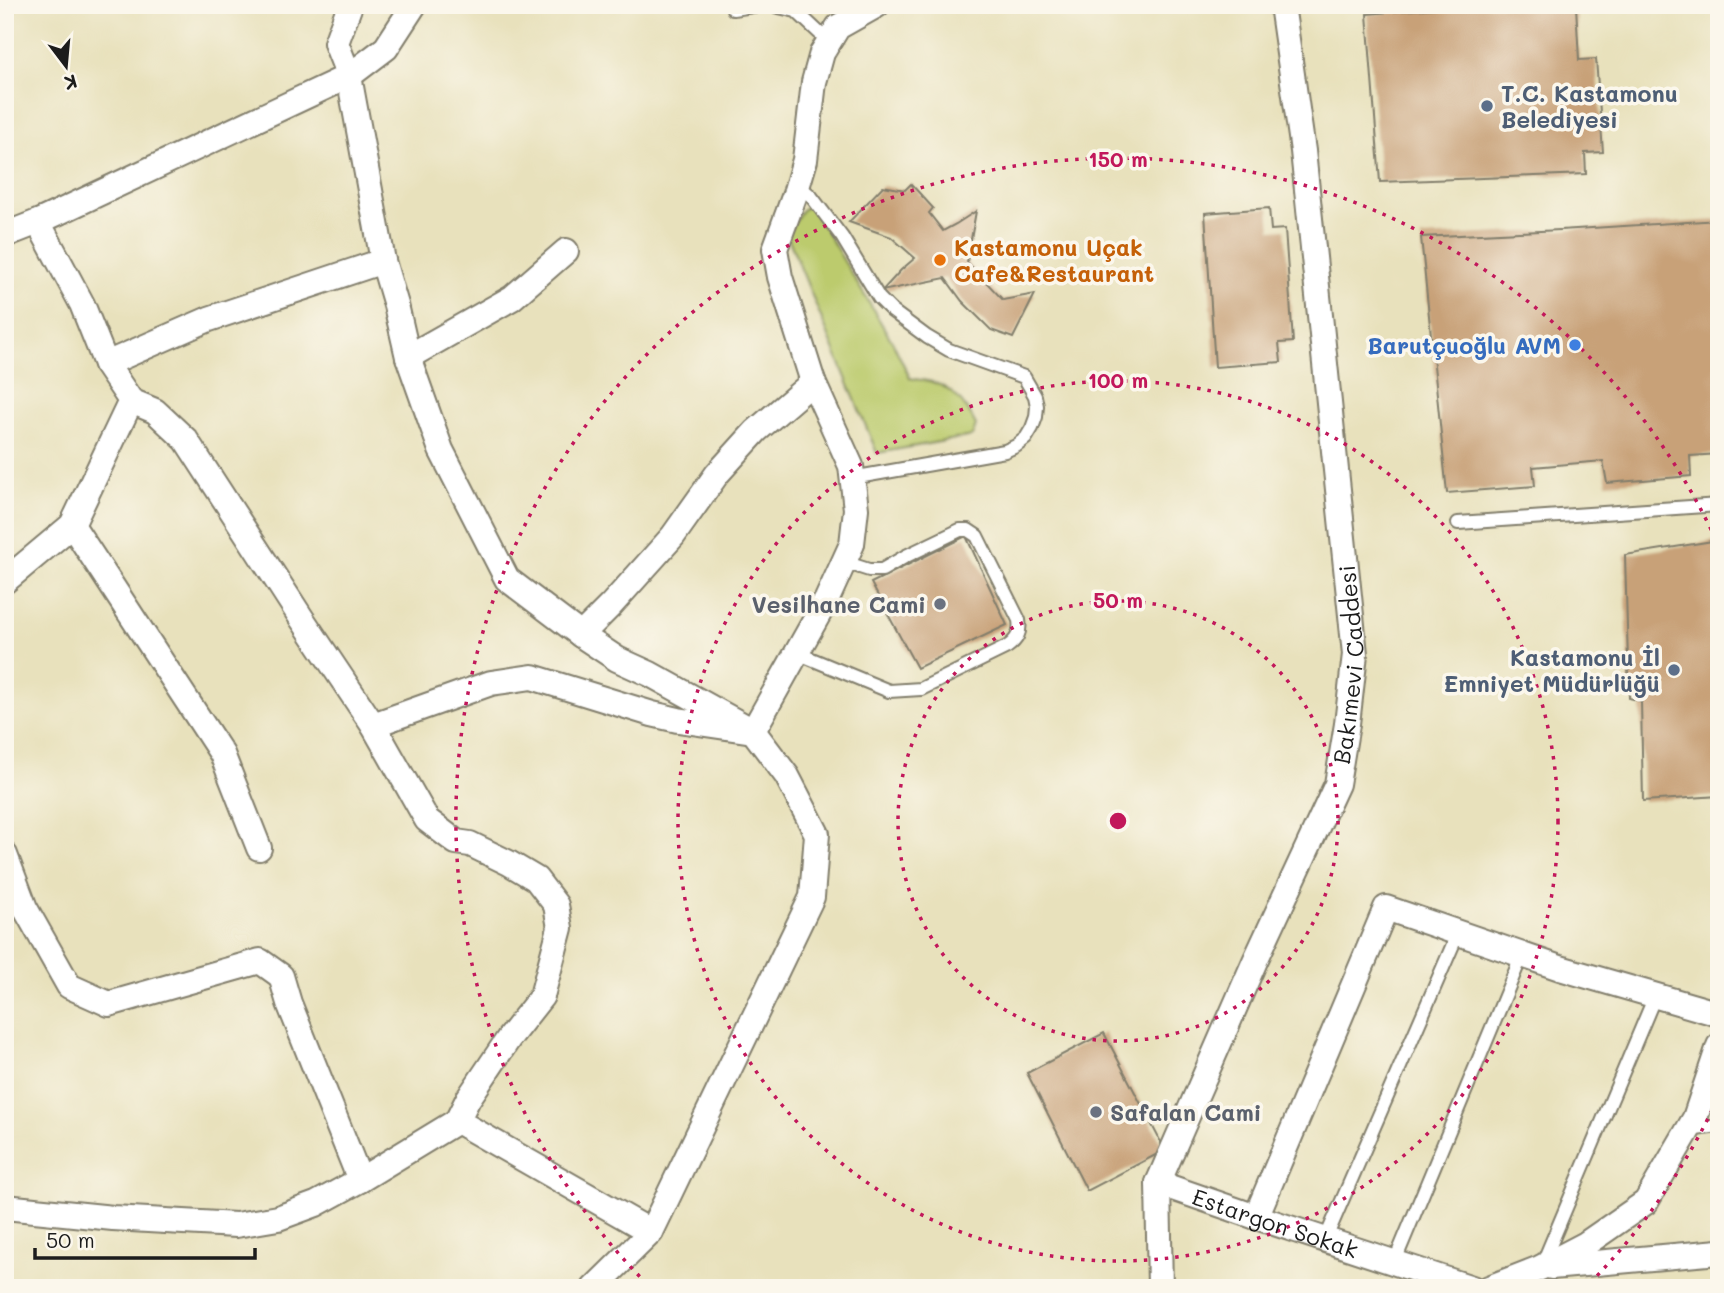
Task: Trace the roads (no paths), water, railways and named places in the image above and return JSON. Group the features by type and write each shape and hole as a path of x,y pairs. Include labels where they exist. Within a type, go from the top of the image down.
{"street":[{"path":"351,5 336,43 349,76 383,261 408,357 441,450 507,579 617,659 650,674 752,731 788,776 817,834 813,897 651,1232 594,1288"},
{"path":"5,235 349,76 386,48 414,5"},
{"path":"752,731 827,599 852,544 856,509 851,466 813,382 780,277 775,249 805,160 814,82 822,53 838,27 877,5"},
{"name":"Bakımevi Caddesi","path":"1160,1288 1158,1183 1255,961 1337,784 1355,654 1303,151 1282,5"},
{"path":"5,1207 113,1218 236,1225 278,1218 316,1204 457,1121 509,1038 542,996 560,928 556,905 536,880 470,844 456,842 427,820 373,725 186,440 155,411 131,401 106,364 82,304 38,222"},
{"path":"408,357 512,298 566,251"},
{"path":"106,364 209,319 383,261"},
{"path":"581,635 673,537 717,474 740,448 813,382"},
{"path":"5,581 72,525 131,401"},
{"path":"72,525 222,754 259,848"},
{"path":"373,725 491,683 532,677 652,714 752,731"},
{"path":"5,855 11,890 25,908 69,986 109,1004 260,961 281,976 289,1003 360,1180"},
{"path":"1256,1217 1386,908 1560,968 1719,1014"},
{"path":"1489,1288 1540,1268 1584,1245 1646,1202 1695,1118 1719,1046"},
{"path":"457,1121 651,1232"},
{"name":"Estargon Sokak","path":"1158,1183 1472,1288"},
{"path":"1540,1268 1719,1252"}],"lane":[{"path":"733,9 760,5"},
{"path":"770,5 796,11 829,41"},
{"path":"798,185 811,196 842,237 879,298 892,311 949,350 1024,377 1035,396 1037,406 1036,417 1026,438 1005,451 852,478"},
{"path":"1458,523 1719,505"},
{"path":"797,653 889,691 910,690 921,689 1007,647 1017,638 1018,620 973,532 960,530 882,570 869,570 844,562"},
{"path":"1325,1240 1458,933"},
{"path":"1394,1263 1522,955"},
{"path":"1540,1268 1655,996"},
{"path":"1688,1130 1719,1126"}],"place":[{"name":"T.C. Kastamonu Belediyesi","path":"1487,106"},
{"name":"Kastamonu Uçak Cafe&Restaurant","path":"940,260"},
{"name":"Barutçuoğlu AVM","path":"1575,345"},
{"name":"Vesilhane Cami","path":"940,604"},
{"name":"Kastamonu İl Emniyet Müdürlüğü","path":"1674,670"},
{"name":"Safalan Cami","path":"1096,1112"}]}
